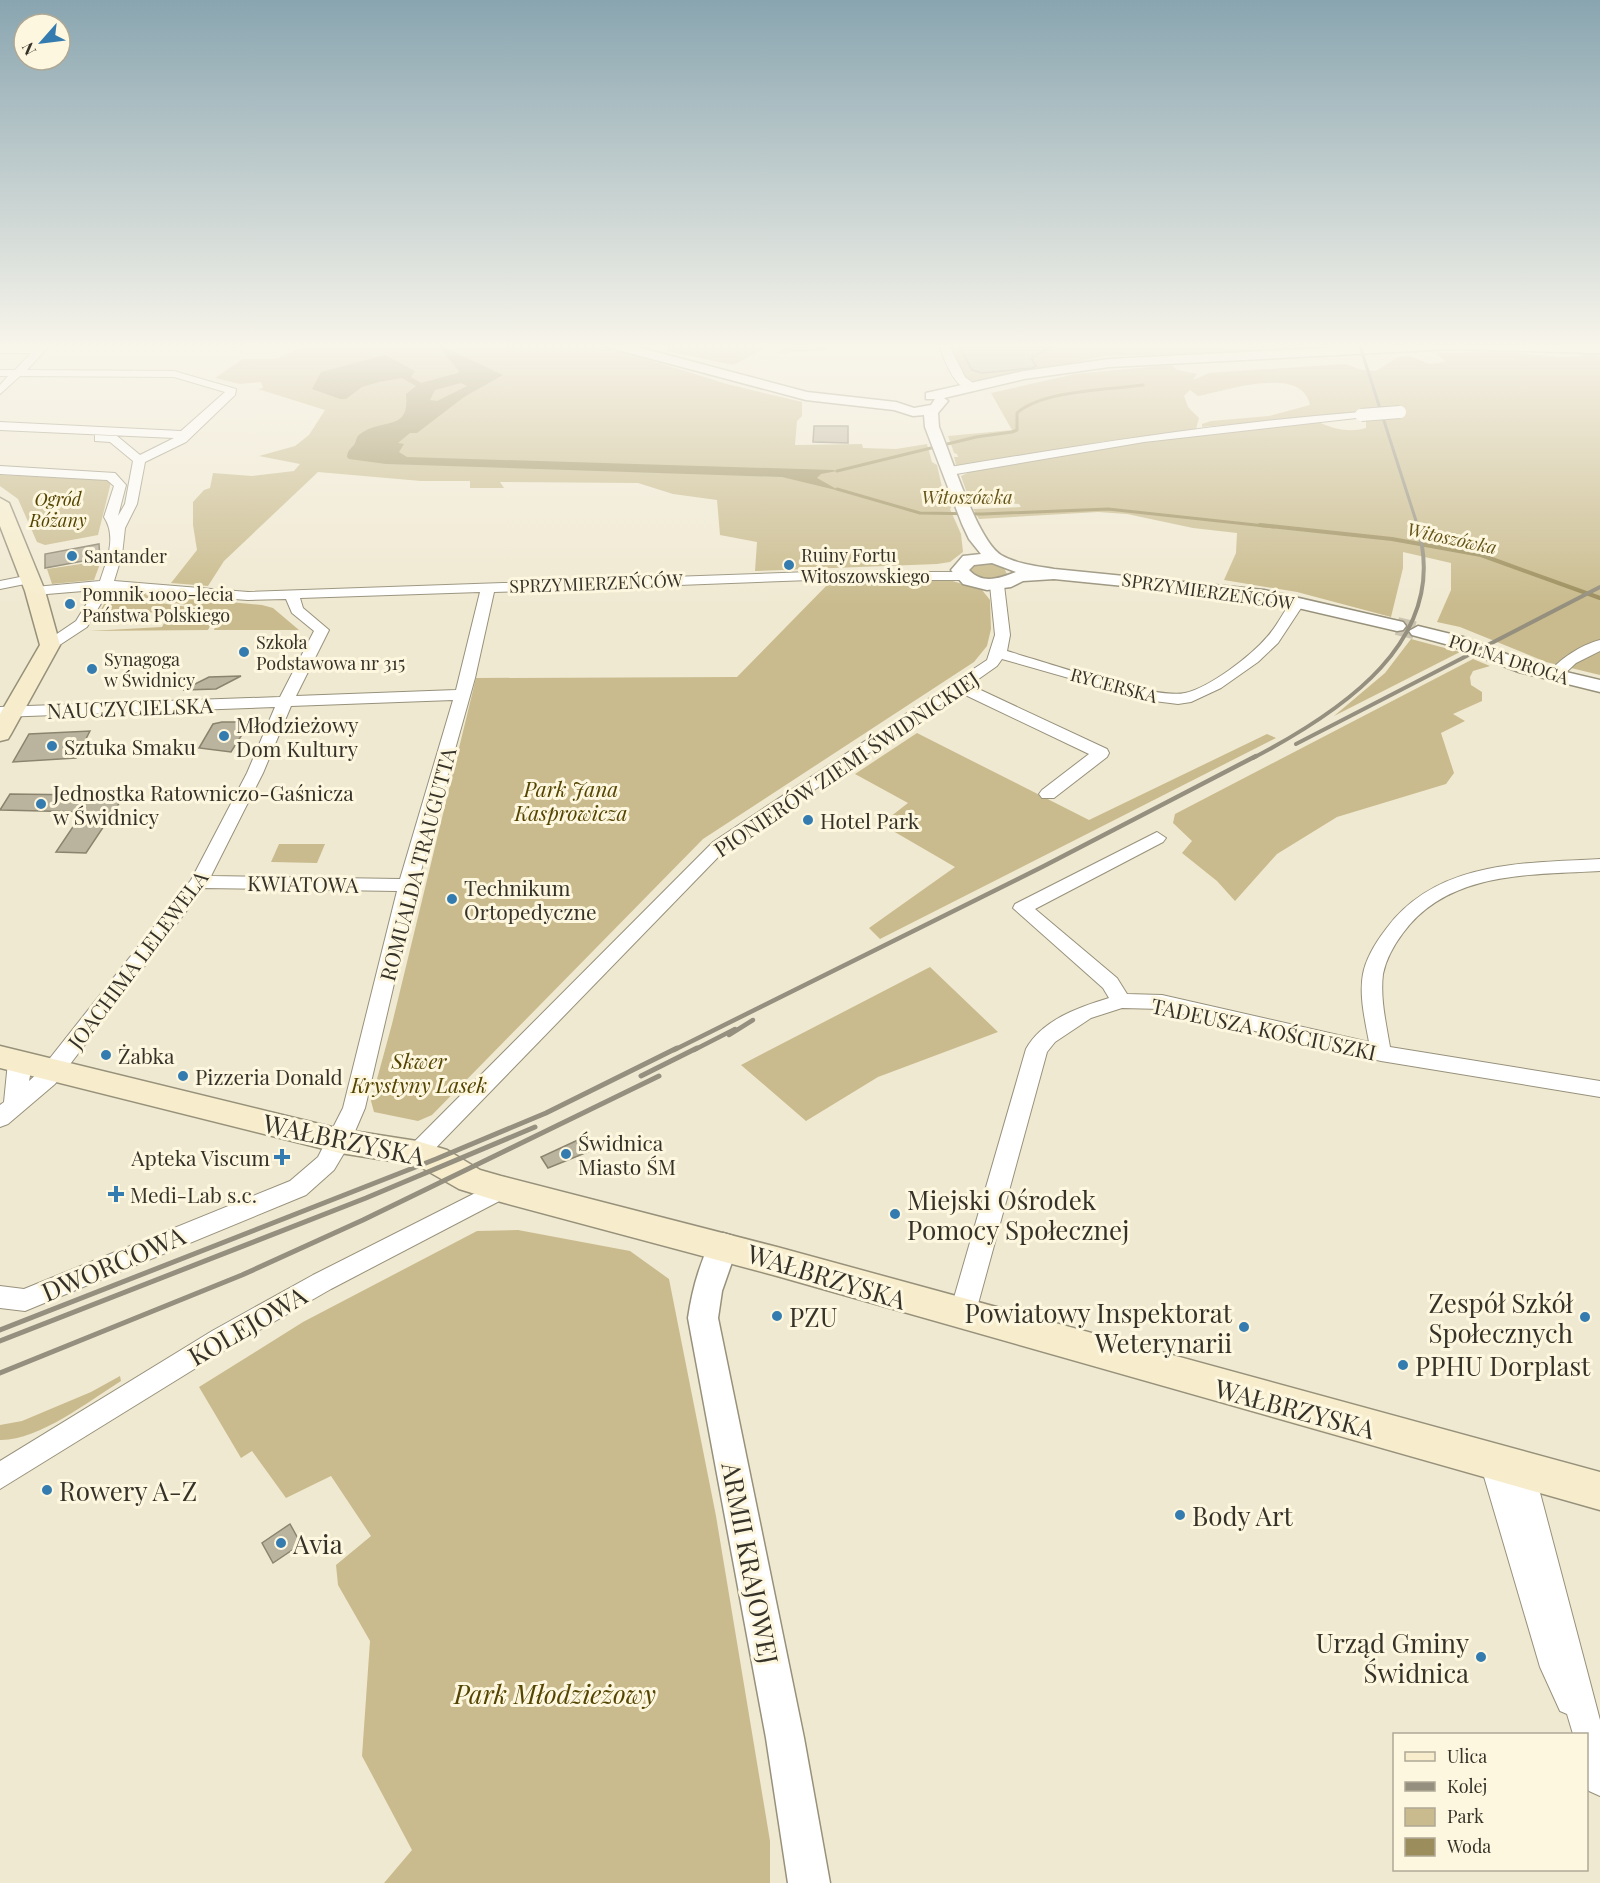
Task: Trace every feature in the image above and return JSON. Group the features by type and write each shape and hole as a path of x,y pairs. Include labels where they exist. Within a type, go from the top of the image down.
{"main road":[{"path":"0,503 33,585 50,645 7,712 0,734"},
{"name":"WAŁBRZYSKA","path":"9,1060 340,1141 436,1159 470,1180 501,1189 723,1245 962,1315 1600,1491"}],"street":[{"path":"100,431 184,435"},
{"path":"139,460 182,439 189,431"},
{"path":"933,431 970,524 994,558 1016,572 997,585 977,583 967,567 970,524"},
{"path":"950,471 1144,438 1200,431"},
{"path":"0,434 113,439 139,460"},
{"path":"50,645 82,624 105,585 115,555 118,528 131,504 139,472 139,460"},
{"path":"0,470 111,476 120,485 111,517 118,528"},
{"path":"967,567 994,558"},
{"name":"SPRZYMIERZEŃCÓW","path":"105,585 216,594 291,594 902,574 967,567"},
{"name":"SPRZYMIERZEŃCÓW","path":"1016,572 1206,588 1298,602 1397,626"},
{"path":"0,585 105,585"},
{"path":"997,585 1004,637 1001,654"},
{"name":"ROMUALDA TRAUGUTTA","path":"340,1141 354,1108 408,885 462,695 488,586"},
{"name":"JOACHIMA LELEWELA","path":"8,1111 53,1071 199,882 255,772 285,702 322,630 297,610 291,594"},
{"name":"RYCERSKA","path":"1001,654 1146,695 1185,698 1204,691 1253,660 1273,640 1298,602"},
{"name":"POLNA DROGA","path":"1418,631 1555,675 1600,686"},
{"path":"1555,675 1570,660 1600,645"},
{"name":"PIONIERÓW ZIEMI ŚWIDNICKIEJ","path":"417,1154 718,846 959,686 1001,654"},
{"path":"959,686 1101,753 1048,794"},
{"name":"NAUCZYCIELSKA","path":"7,712 462,695"},
{"path":"1121,1001 1110,983 1022,908 1157,838"},
{"path":"1381,1053 1373,1006 1373,976 1376,961 1398,922 1413,907 1442,889 1484,875 1600,865"},
{"name":"KWIATOWA","path":"199,882 408,885"},
{"name":"TADEUSZA KOŚCIUSZKI","path":"962,1315 1037,1049 1048,1037 1084,1013 1121,1001 1162,1002 1381,1053 1600,1089"},
{"path":"8,1111 21,1071 9,1060"},
{"name":"DWORCOWA","path":"0,1297 25,1300 317,1178 340,1141"},
{"name":"KOLEJOWA","path":"0,1476 221,1339 322,1282 501,1189"},
{"name":"ARMII KRAJOWEJ","path":"723,1245 707,1291 703,1318 788,1749 809,1883"},
{"path":"1507,1466 1599,1768"}],"green space":[{"path":"312,431 796,431 795,445 862,444 863,448 896,449 927,444 932,462 937,465 944,496 952,506 950,509 961,534 963,552 950,562 937,564 755,571 757,542 720,535 717,500 673,494 638,483 500,482 504,488 470,488 470,481 421,481 318,472 224,561 208,586 171,583 197,550 193,525 193,502 204,490 210,488 213,473 252,476 294,471 300,464 259,456 295,446"},
{"path":"1003,431 1182,431 1100,442 986,464 956,465 954,457 958,457 954,453 948,436"},
{"path":"1223,431 1600,431 1600,675 1546,662 1460,627 1437,622 1451,590 1451,563 1403,552 1403,568 1391,617 1297,592 1224,580 1236,553 1237,533 1193,528 1127,514 1098,512 979,519 973,509 1021,507 1019,504 969,499 961,476 974,470 1147,439"},
{"name":"Ogród Różany","path":"0,475 101,479 111,482 98,535 45,545 37,542 18,499 0,486"},
{"path":"101,561 94,580 52,584 47,569"},
{"path":"992,562 1003,566 1007,574 988,579 970,571 974,565"},
{"name":"Park Jana Kasprowicza","path":"946,579 982,590 990,600 991,629 987,646 974,662 703,839 432,1115 418,1121 374,1112 371,1101 392,1024 476,678 737,677 832,580"},
{"path":"120,592 134,599 201,609 203,607 157,601 124,592 262,605 273,608 299,630 214,630 218,618 214,618 208,630 89,631 162,627 170,612 114,613 108,619 98,615 109,595"},
{"path":"1411,639 1460,652 1334,716 1385,673"},
{"path":"1473,659 1490,666 1473,671 1470,677 1471,685 1482,692 1482,701 1453,714 1465,721 1441,733 1454,773 1446,784 1337,817 1277,854 1235,901 1217,881 1182,853 1192,841 1173,823 1175,814"},
{"path":"917,733 1089,820 1267,734 1276,738 880,939 869,928 955,867 881,824 908,803 855,774"},
{"path":"279,844 325,844 317,863 271,862"},
{"path":"930,967 998,1032 878,1077 806,1121 741,1065"},
{"name":"Park Młodzieżowy","path":"518,1230 630,1251 669,1279 716,1516 770,1841 770,1883 384,1883 412,1850 362,1756 370,1641 338,1585 336,1565 371,1536 331,1476 286,1498 252,1451 241,1458 199,1387 303,1322 477,1231"},
{"path":"120,1376 121,1381 47,1427 15,1439 0,1440 0,1425 22,1421 91,1392"}],"water":[{"path":"365,431 420,431 410,433 398,443 404,444 399,452 407,457 833,470 837,471 821,474 817,478 840,491 782,477 386,464 349,459 348,452 360,434"}],"building":[{"path":"814,431 848,431 848,443 813,442"},
{"name":"Santander","path":"99,544 100,558 45,568 45,554"},
{"path":"241,676 216,689 183,690 209,677"},
{"name":"Młodzieżowy Dom Kultury","path":"250,722 231,752 199,748 213,724"},
{"name":"Sztuka Smaku","path":"90,731 76,758 13,762 29,734"},
{"path":"10,794 86,795 84,798 122,799 86,853 56,852 83,812 0,810"},
{"name":"Świdnica Miasto ŚM","path":"580,1139 588,1152 548,1168 541,1157"},
{"name":"Avia","path":"290,1524 301,1544 273,1563 262,1543"}],"waterway":[{"path":"837,471 976,437 1015,431"},
{"name":"Witoszówka","path":"837,489 920,513 982,514 1108,509 1274,527"},
{"name":"Witoszówka","path":"1260,525 1392,539 1481,555 1600,598"}],"tunnel":[{"path":"1397,626 1418,631"}],"railway":[{"path":"1387,431 1418,527"},
{"path":"1253,758 1320,719 1352,695 1381,668 1404,637 1419,604 1424,566 1417,525"},
{"path":"1296,744 1600,587"},
{"path":"674,1050 1044,866 1256,756"},
{"path":"729,1035 753,1020"},
{"path":"694,1050 735,1029"},
{"path":"0,1330 436,1159 546,1113 677,1048"},
{"path":"641,1076 697,1048"},
{"path":"0,1373 242,1275 363,1220 659,1076"},
{"path":"0,1341 366,1198 535,1127"}],"place":[{"name":"Santander","path":"72,556"},
{"name":"Ruiny Fortu Witoszowskiego","path":"789,565"},
{"name":"Pomnik 1000-lecia Państwa Polskiego","path":"70,604"},
{"name":"Szkoła Podstawowa nr 315","path":"244,652"},
{"name":"Synagoga w Świdnicy","path":"92,669"},
{"name":"Młodzieżowy Dom Kultury","path":"224,736"},
{"name":"Sztuka Smaku","path":"52,746"},
{"name":"Jednostka Ratowniczo-Gaśnicza w Świdnicy","path":"41,804"},
{"name":"Hotel Park","path":"808,820"},
{"name":"Technikum Ortopedyczne","path":"452,899"},
{"name":"Żabka","path":"106,1055"},
{"name":"Pizzeria Donald","path":"183,1076"},
{"name":"Świdnica Miasto ŚM","path":"566,1154"},
{"name":"Apteka Viscum","path":"282,1157"},
{"name":"Medi-Lab s.c.","path":"116,1194"},
{"name":"Miejski Ośrodek Pomocy Społecznej","path":"895,1214"},
{"name":"PZU","path":"777,1316"},
{"name":"Zespół Szkół Społecznych","path":"1585,1317"},
{"name":"Powiatowy Inspektorat Weterynarii","path":"1244,1327"},
{"name":"PPHU Dorplast","path":"1403,1365"},
{"name":"Rowery A-Z","path":"47,1490"},
{"name":"Body Art","path":"1180,1515"},
{"name":"Avia","path":"281,1543"},
{"name":"Urząd Gminy Świdnica","path":"1481,1657"}],"park label":[{"name":"Skwer Krystyny Lasek","path":"419,1072"}]}
